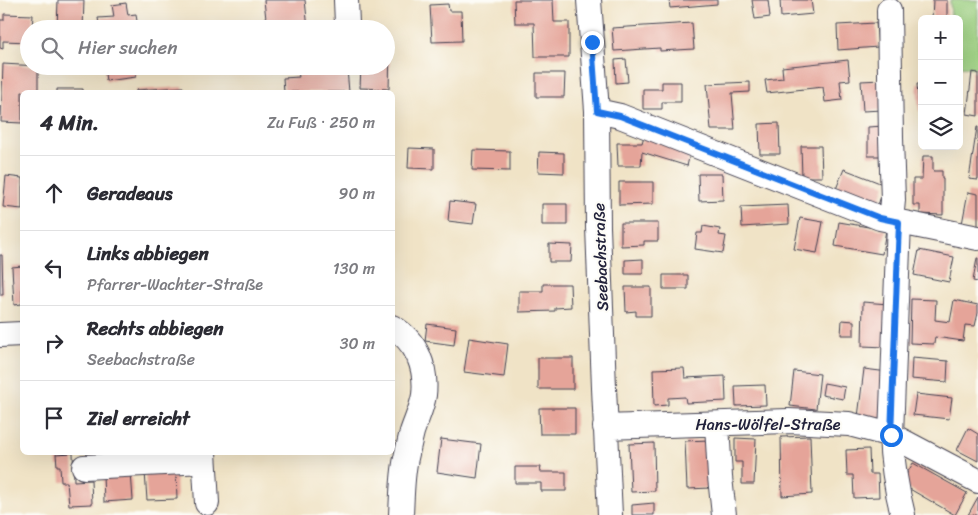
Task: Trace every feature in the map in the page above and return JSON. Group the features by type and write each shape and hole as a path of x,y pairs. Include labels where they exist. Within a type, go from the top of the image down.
{"street":[{"path":"346,0 347,20"},
{"name":"Seebachstraße","path":"589,0 597,111 598,227 610,515"},
{"path":"889,10 891,138 895,221 891,435 892,461 897,495 903,515"},
{"path":"597,111 620,116 880,218 978,238"},
{"path":"395,328 402,332 412,343 424,373 424,396 412,431 406,461 401,515"},
{"path":"0,335 20,334"},
{"name":"Hans-Wölfel-Straße","path":"605,427 789,421 849,424 891,435 978,481"},
{"path":"717,424 724,515"},
{"path":"84,467 204,457 207,503"}],"green space":[{"path":"950,0 978,0 978,68 963,66 963,15 951,15"}],"building":[{"path":"58,0 84,0 83,20 57,20"},
{"path":"264,0 305,0 307,20 266,20"},
{"path":"514,0 553,0 554,22 569,22 569,57 535,57 534,23 515,23"},
{"path":"669,0 717,0 717,4 670,8"},
{"path":"752,0 768,0 770,17 755,19"},
{"path":"780,0 811,0 813,14 781,17"},
{"path":"933,0 947,0 947,15 932,15"},
{"path":"126,3 128,15 136,14 137,20 98,20 98,18 114,17 112,5"},
{"path":"448,4 449,11 461,11 462,41 432,42 430,5"},
{"path":"4,14 33,15 33,20 20,20 20,42 3,41 3,49 0,48 0,20 4,20"},
{"path":"692,23 694,49 660,51 660,48 614,51 612,28"},
{"path":"876,23 878,47 838,50 837,25"},
{"path":"626,59 628,82 616,83 615,60"},
{"path":"848,60 850,80 840,81 842,100 825,102 823,87 767,93 765,80 783,78 782,67"},
{"path":"3,64 20,65 20,75 38,75 38,90 20,90 20,123 1,122"},
{"path":"972,72 978,73 978,116 967,114"},
{"path":"536,73 565,73 564,97 536,97"},
{"path":"105,75 136,75 136,77 106,81"},
{"path":"299,75 348,75 349,90 284,90 283,78 299,77"},
{"path":"361,75 389,75 389,89 360,88"},
{"path":"881,80 882,110 863,111 861,81"},
{"path":"662,82 681,82 681,102 662,102 662,109 643,109 643,89 662,89"},
{"path":"750,82 750,92 732,93 735,130 711,130 707,84"},
{"path":"183,87 184,90 136,90"},
{"path":"57,89 83,89 83,90"},
{"path":"779,123 780,154 760,154 759,124"},
{"path":"884,126 885,156 868,156 868,127"},
{"path":"978,127 978,180 969,179"},
{"path":"644,136 691,150 687,166 642,152 641,166 618,166 617,143 642,143"},
{"path":"801,146 821,146 822,177 802,177"},
{"path":"409,148 434,149 434,169 408,168"},
{"path":"473,150 510,151 510,171 472,170"},
{"path":"539,152 564,153 564,173 538,172"},
{"path":"923,156 933,156 933,171 942,171 943,215 920,214 920,205 913,205 913,179 922,179"},
{"path":"844,169 885,185 878,205 836,189"},
{"path":"698,174 722,174 723,200 699,201"},
{"path":"6,176 20,178 20,209 3,207"},
{"path":"619,182 653,182 653,204 619,205"},
{"path":"968,192 978,194 978,226 962,224"},
{"path":"450,201 476,204 473,224 448,221"},
{"path":"542,204 567,204 567,225 542,225"},
{"path":"788,205 789,224 742,227 741,207"},
{"path":"800,218 823,222 817,253 794,249"},
{"path":"839,222 886,230 882,254 835,246"},
{"path":"621,223 658,223 658,241 644,241 644,245 621,246"},
{"path":"703,226 720,229 719,235 726,236 723,253 695,249 697,233 702,233"},
{"path":"549,244 572,245 571,262 549,262"},
{"path":"919,250 954,257 949,282 914,275"},
{"path":"0,255 2,255 3,295 0,295"},
{"path":"978,258 978,282 973,281"},
{"path":"643,259 643,274 625,274 625,260"},
{"path":"20,266 20,304 14,305 12,267"},
{"path":"663,275 688,275 688,289 663,289"},
{"path":"543,284 570,284 571,307 555,308 555,311 519,312 519,291 543,291"},
{"path":"625,287 651,287 651,316 636,316 636,311 626,312"},
{"path":"911,299 936,300 935,320 950,322 954,300 978,305 975,326 965,325 963,341 935,337 934,344 910,343"},
{"path":"863,302 888,304 886,347 862,346"},
{"path":"842,320 854,321 854,335 841,335"},
{"path":"427,324 456,328 454,345 425,341"},
{"path":"469,338 508,344 504,377 464,372"},
{"path":"538,358 573,358 573,389 538,389"},
{"path":"912,358 948,361 947,382 911,379"},
{"path":"684,368 685,378 725,376 726,401 686,403 685,397 668,398 668,405 654,406 653,369"},
{"path":"864,369 888,372 882,420 858,417"},
{"path":"794,371 820,374 816,409 790,406"},
{"path":"824,383 845,387 843,399 822,395"},
{"path":"765,385 766,405 736,406 735,386"},
{"path":"916,394 952,398 949,419 913,415"},
{"path":"539,408 575,408 575,434 540,434"},
{"path":"968,428 978,434 978,461 957,450"},
{"path":"810,436 812,494 782,496 781,437"},
{"path":"735,438 756,439 754,484 742,484 742,462 735,462"},
{"path":"441,439 481,444 477,478 437,472"},
{"path":"709,440 711,488 687,489 685,441"},
{"path":"654,443 655,491 631,492 629,444"},
{"path":"869,449 870,474 878,474 879,497 854,498 853,475 847,475 846,450"},
{"path":"56,455 73,455 74,481 91,480 92,504 69,505 67,482 61,482 60,466 57,466"},
{"path":"913,463 967,493 955,515 901,484"},
{"path":"515,467 541,467 540,472 566,472 566,491 541,491 541,483 515,483"},
{"path":"176,471 177,499 147,500 145,472"},
{"path":"131,472 133,500 104,502 103,474"},
{"path":"978,497 978,515 968,515"},
{"path":"654,503 654,515 632,515 632,505"}],"route":[{"path":"592,42 597,111 620,116 880,218 899,222 891,435"}]}
